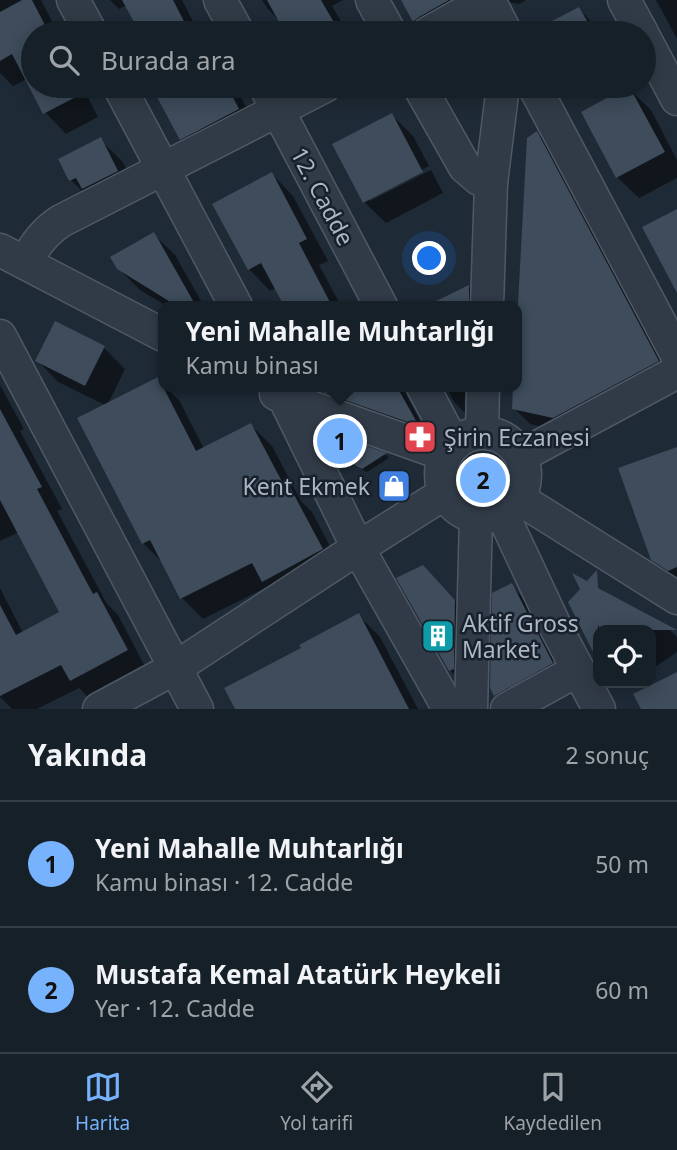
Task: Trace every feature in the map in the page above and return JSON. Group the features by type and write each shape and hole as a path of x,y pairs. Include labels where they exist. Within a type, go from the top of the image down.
{"street":[{"path":"73,0 84,21"},
{"path":"220,0 231,21"},
{"path":"372,0 383,21"},
{"path":"450,21 488,0 499,21"},
{"path":"624,0 635,21"},
{"path":"656,59 677,99"},
{"path":"125,98 233,301"},
{"path":"158,332 13,256 61,221 162,168 272,98"},
{"name":"12. Cadde","path":"272,98 378,301"},
{"path":"426,98 465,167 491,183"},
{"path":"487,301 491,183 501,98"},
{"path":"540,98 677,355"},
{"path":"0,336 197,709"},
{"path":"521,456 677,372"},
{"path":"277,392 358,548 449,709"},
{"path":"279,392 460,444 494,434 505,438 521,456 525,470 524,485 499,509 471,709"},
{"path":"426,392 460,444"},
{"path":"482,392 460,444 442,468 441,481 453,504 463,512 499,509 677,598"},
{"path":"99,709 175,668 445,493"},
{"path":"499,509 555,626 599,709"},
{"path":"507,709 578,670"}],"building":[{"path":"22,0 32,0 43,21 21,21 21,71 12,54 0,61 0,12"},
{"path":"122,0 173,0 184,21 133,21"},
{"path":"267,0 321,0 333,21 278,21"},
{"path":"401,0 449,0 414,21"},
{"path":"579,7 587,21 552,21"},
{"path":"35,98 74,98 43,114"},
{"path":"157,98 233,98 239,109 180,140"},
{"path":"607,98 636,98 665,152 616,178 581,112"},
{"path":"392,113 423,172 363,203 332,144"},
{"path":"537,131 659,361 553,418 512,409 513,392 522,392 522,301 518,301 527,138"},
{"path":"101,137 118,171 82,189 76,178 69,181 58,159"},
{"path":"272,172 307,239 299,243 329,301 281,301 261,263 248,270 212,204"},
{"path":"677,209 677,293 642,227"},
{"path":"154,232 193,301 169,301 117,269 110,257"},
{"path":"469,285 469,301 436,301"},
{"path":"55,321 105,346 85,386 35,361"},
{"path":"158,377 158,392 166,392 196,451 251,423 287,491 291,489 323,549 262,582 252,563 180,599 150,540 142,544 77,418"},
{"path":"322,392 400,392 419,426"},
{"path":"0,409 42,487 37,489 93,594 97,592 128,650 70,681 61,665 0,696 0,605 16,635 59,612 0,500"},
{"path":"333,435 387,453 362,469 332,453 328,445"},
{"path":"677,447 677,567 668,571 651,560 618,468"},
{"name":"Aktif Gross Market","path":"423,565 455,600 454,669 449,671 396,578"},
{"path":"597,570 598,588 677,630 656,630 656,625 593,625 593,652 568,602 580,589 572,573 587,581"},
{"path":"512,583 553,663 494,696 490,688 492,593"},
{"path":"359,613 409,709 235,709 224,688 301,648 299,645"},
{"path":"677,672 677,709 641,709 633,694 645,688 656,688 656,682"}],"place":[{"name":"Şirin Eczanesi","path":"420,437"},
{"name":"Yeni Mahalle Muhtarlığı","path":"340,441"},
{"name":"Mustafa Kemal Atatürk Heykeli","path":"483,480"},
{"name":"Kent Ekmek","path":"394,486"},
{"name":"Aktif Gross Market","path":"438,636"}]}
